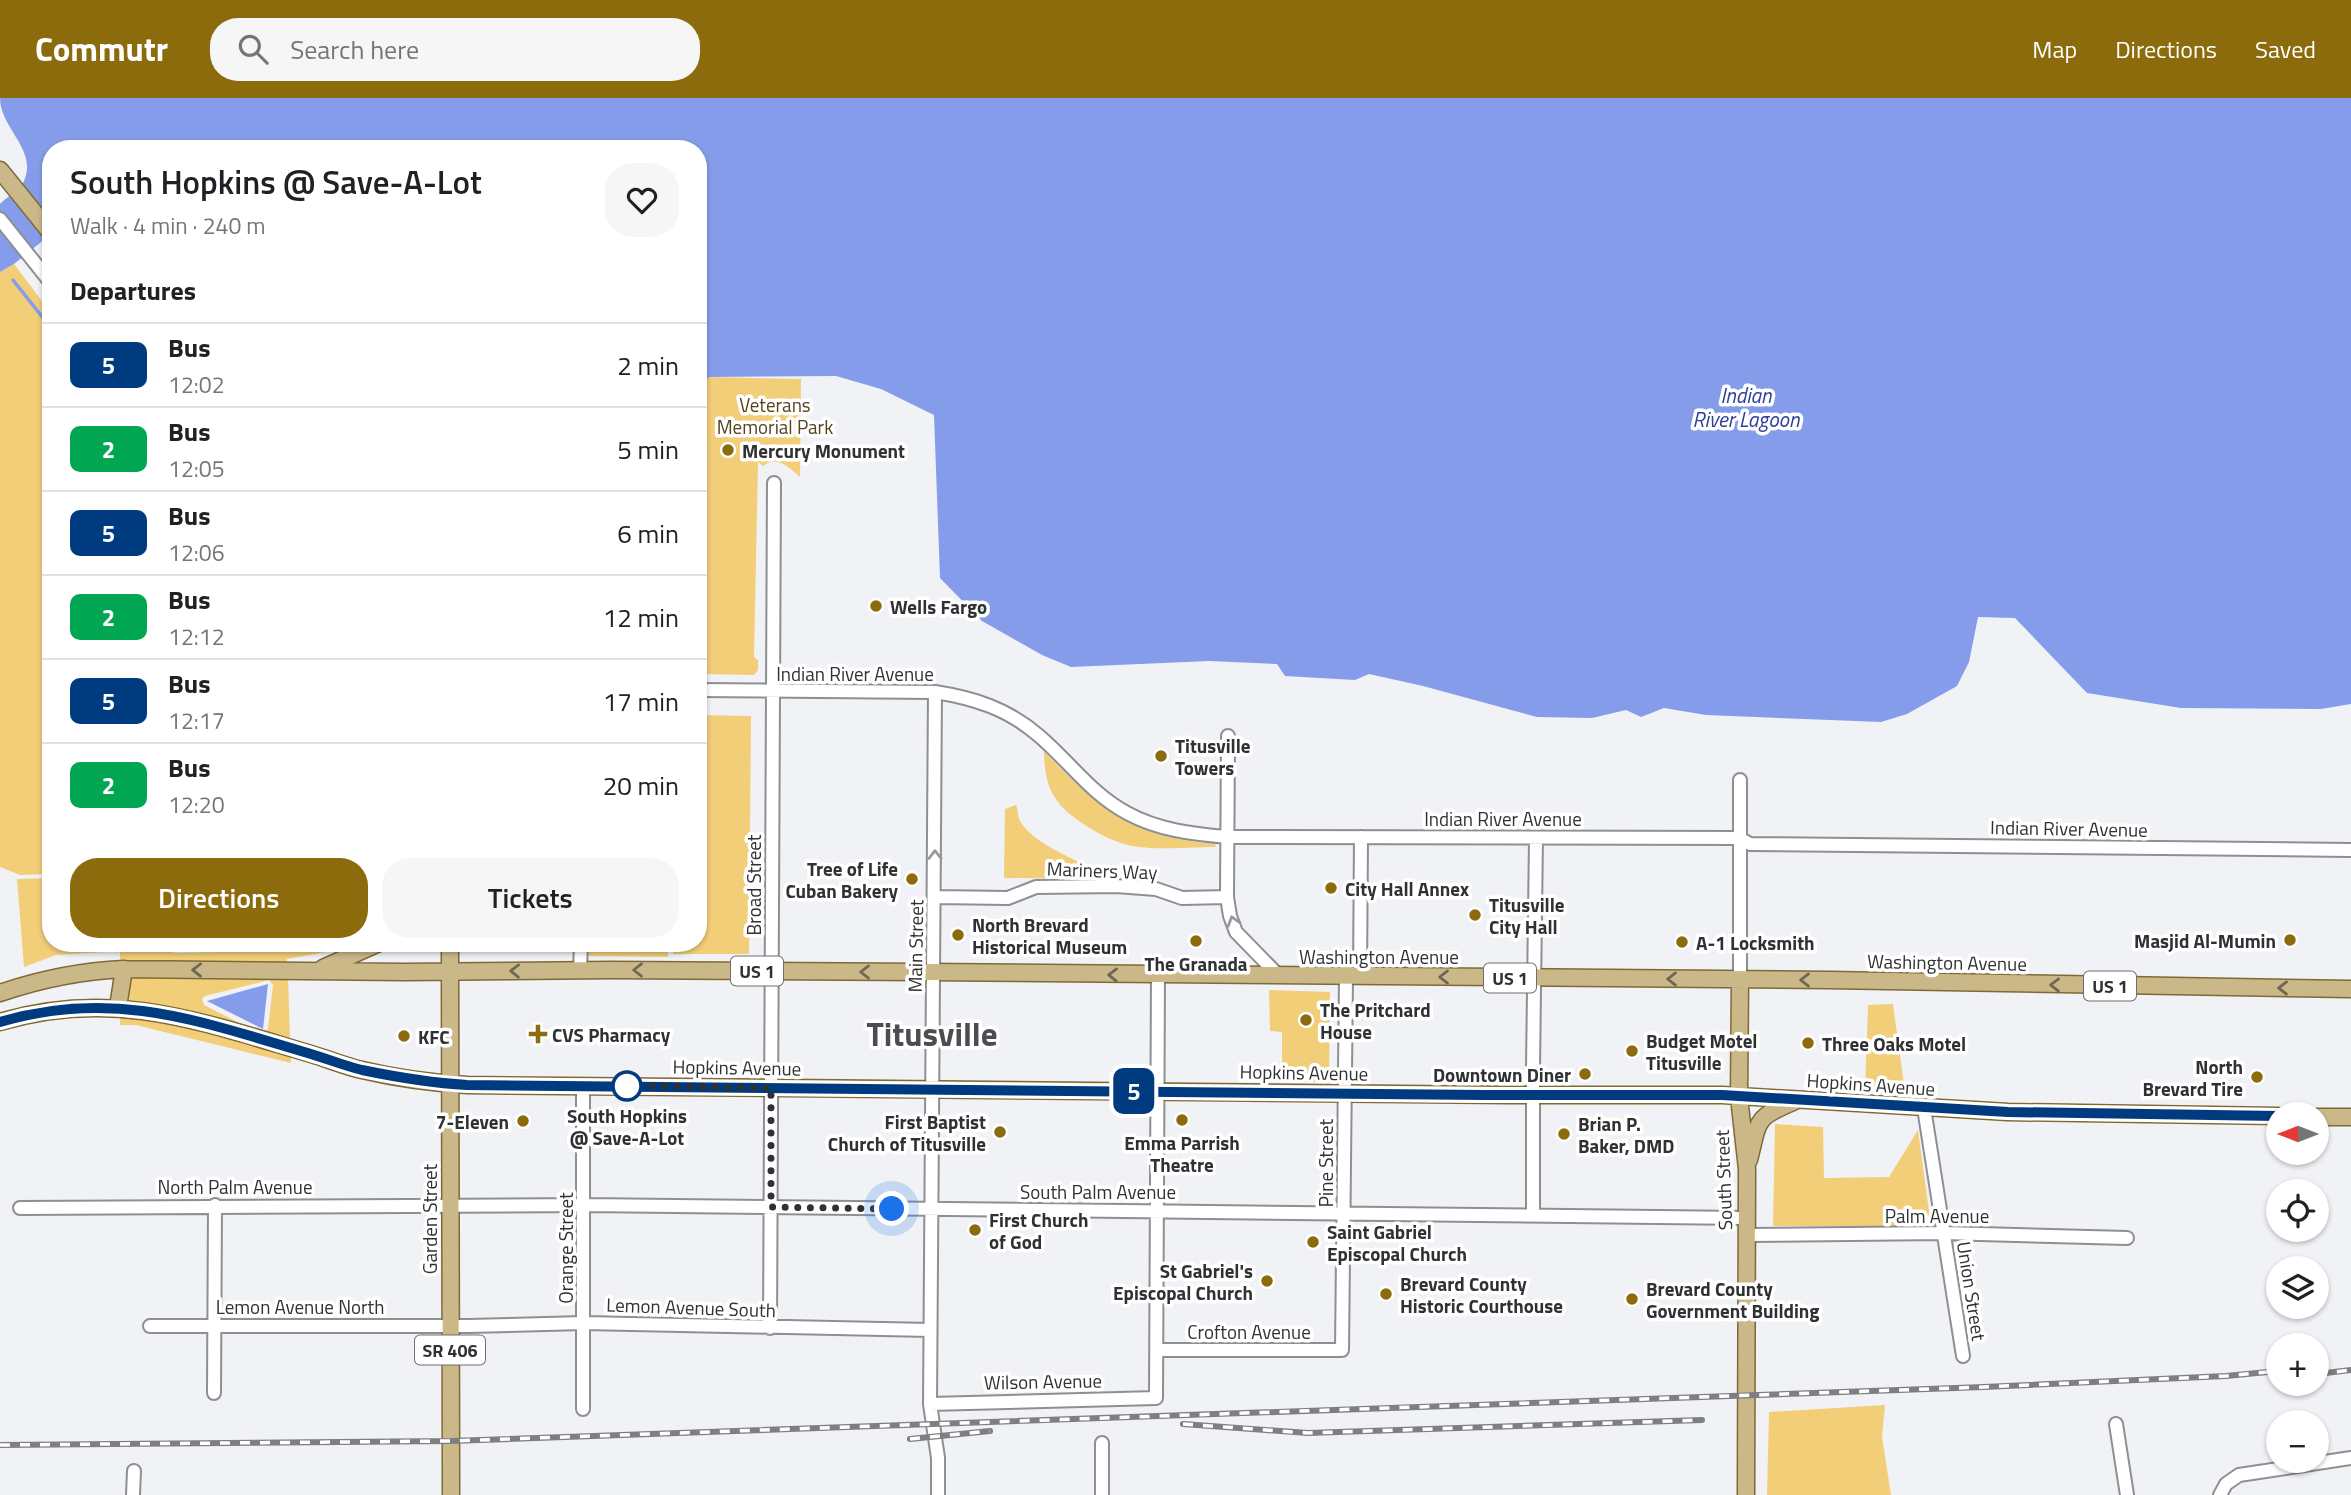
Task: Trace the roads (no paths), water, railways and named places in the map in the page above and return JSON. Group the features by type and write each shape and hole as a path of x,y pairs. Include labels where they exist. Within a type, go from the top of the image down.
{"main road":[{"path":"0,170 42,222"},
{"path":"316,971 359,952"},
{"name":"Garden Street","path":"450,952 451,1495"},
{"path":"118,1007 124,969"},
{"name":"US 1","path":"0,993 47,979 97,970 450,972"},
{"name":"Washington Avenue","path":"450,972 933,972 1740,979 2351,989"},
{"name":"South Street","path":"1740,979 1739,1097 1746,1169 1746,1495"},
{"name":"Hopkins Avenue","path":"0,1022 53,1010 118,1007 150,1010 191,1019 362,1070 449,1084 1739,1097 2008,1112 2266,1116"},
{"path":"1746,1169 1763,1117 1797,1100"},
{"path":"2329,1117 2351,1117"}],"street":[{"path":"0,219 42,272"},
{"name":"Broad Street","path":"770,1328 774,483"},
{"name":"Indian River Avenue","path":"707,690 935,692 972,698 1002,710 1038,735 1097,793 1127,813 1156,825 1191,834 1739,838 1750,844 2351,850"},
{"name":"Main Street","path":"935,692 930,1404 938,1458 938,1495"},
{"path":"1228,736 1227,897 1230,916 1236,932 1279,976"},
{"name":"South Street","path":"1740,780 1740,979"},
{"name":"Pine Street","path":"1342,1350 1345,1093 1361,837"},
{"path":"1534,1214 1536,838"},
{"name":"Mariners Way","path":"935,897 1008,898 1036,887 1116,886 1156,889 1182,898 1227,897"},
{"path":"580,971 581,952"},
{"path":"1157,1350 1155,1210 1158,975"},
{"name":"Orange Street","path":"583,1087 583,1409"},
{"name":"Union Street","path":"1924,1108 1963,1356"},
{"path":"214,1393 215,1205"},
{"name":"North Palm Avenue","path":"20,1208 450,1205"},
{"name":"South Palm Avenue","path":"450,1205 1746,1218"},
{"name":"Palm Avenue","path":"1746,1235 1944,1233 2127,1238"},
{"name":"Lemon Avenue South","path":"450,1326 584,1323 930,1330"},
{"name":"Lemon Avenue North","path":"150,1326 450,1326"},
{"name":"Crofton Avenue","path":"1157,1350 1342,1350"},
{"name":"Wilson Avenue","path":"930,1404 1156,1398 1157,1350"},
{"path":"2116,1424 2127,1495"},
{"path":"1102,1443 1102,1495"},
{"path":"2220,1495 2226,1484 2239,1475 2351,1458"},
{"path":"133,1495 134,1471"}],"water":[{"name":"Indian River Lagoon","path":"0,98 2351,98 2351,704 2321,709 2181,708 2087,693 2015,618 1978,617 1969,662 1957,686 1907,714 1881,722 1706,715 1664,708 1641,717 1626,710 1592,718 1537,717 1369,674 1355,680 1285,676 1277,664 1209,661 1071,667 1042,655 982,621 940,578 934,415 881,389 836,376 709,377 707,380 707,140 42,140 42,241 0,272 0,204 22,184 27,170 23,149 2,109"},
{"path":"268,984 263,1029 207,1001"}],"waterway":[{"path":"13,280 42,317"}],"railway":[{"path":"2329,1373 2351,1370"},
{"path":"0,1445 451,1441 1984,1387 2266,1372"},
{"path":"1183,1424 1308,1433 1702,1420"},
{"path":"910,1439 990,1431"}],"place":[{"name":"Mercury Monument","path":"728,450"},
{"name":"Wells Fargo","path":"876,606"},
{"name":"Titusville Towers","path":"1161,756"},
{"name":"Tree of Life Cuban Bakery","path":"912,879"},
{"name":"City Hall Annex","path":"1331,888"},
{"name":"Titusville City Hall","path":"1475,915"},
{"name":"North Brevard Historical Museum","path":"958,935"},
{"name":"Masjid Al-Mumin","path":"2290,940"},
{"name":"The Granada","path":"1196,941"},
{"name":"A-1 Locksmith","path":"1682,942"},
{"name":"The Pritchard House","path":"1306,1020"},
{"name":"CVS Pharmacy","path":"538,1034"},
{"name":"KFC","path":"404,1036"},
{"name":"Three Oaks Motel","path":"1808,1043"},
{"name":"Budget Motel Titusville","path":"1632,1051"},
{"name":"Downtown Diner","path":"1585,1074"},
{"name":"North Brevard Tire","path":"2257,1077"},
{"name":"South Hopkins @ Save-A-Lot","path":"627,1086"},
{"name":"Emma Parrish Theatre","path":"1182,1120"},
{"name":"7-Eleven","path":"523,1121"},
{"name":"First Baptist Church of Titusville","path":"1000,1132"},
{"name":"Brian P. Baker, DMD","path":"1564,1134"},
{"name":"First Church of God","path":"975,1230"},
{"name":"Saint Gabriel Episcopal Church","path":"1313,1242"},
{"name":"St Gabriel's Episcopal Church","path":"1267,1281"},
{"name":"Brevard County Historic Courthouse","path":"1386,1294"},
{"name":"Brevard County Government Building","path":"1632,1299"}],"district":[{"name":"Titusville","path":"932,1034"}],"park label":[{"name":"Veterans Memorial Park","path":"775,415"}]}
